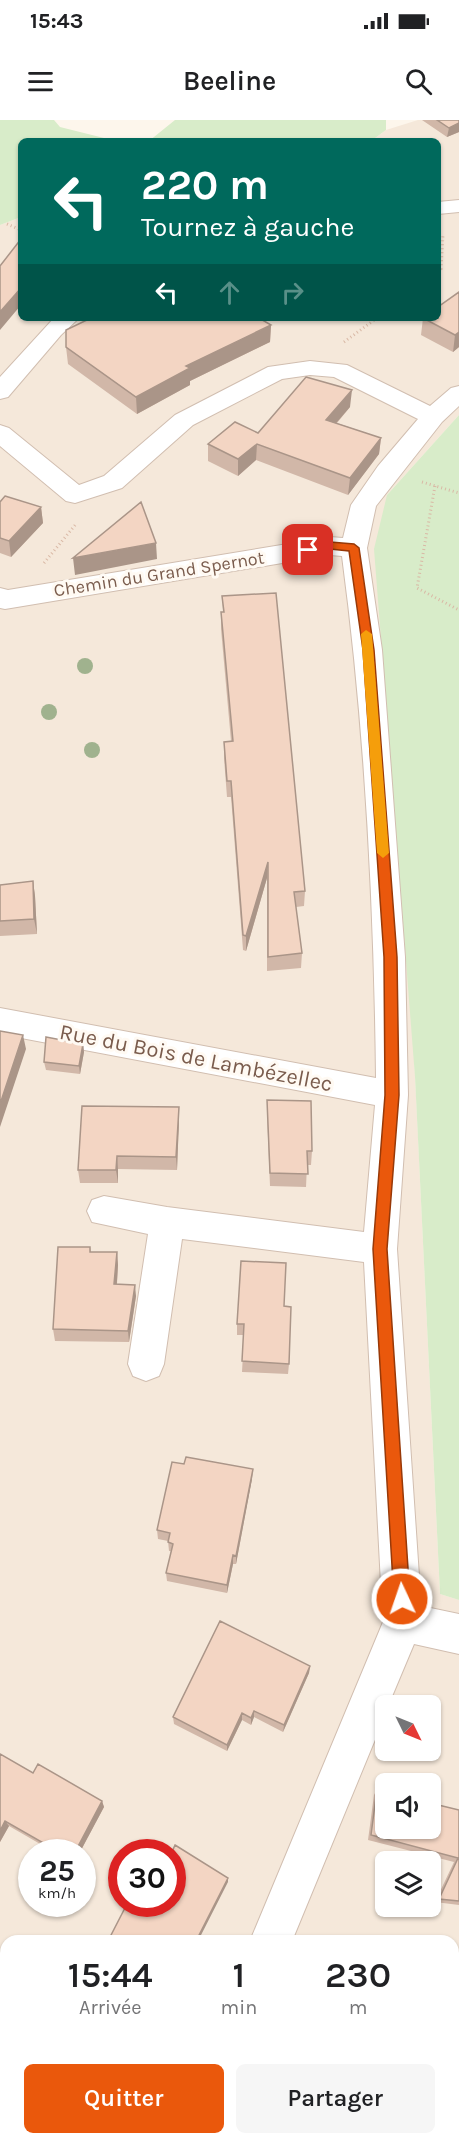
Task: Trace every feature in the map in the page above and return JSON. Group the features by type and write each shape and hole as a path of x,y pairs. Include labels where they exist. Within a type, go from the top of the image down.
{"street":[{"path":"0,392 53,330 64,321"},
{"path":"0,433 75,495 113,482 184,420 276,372 310,368 339,370 433,417"},
{"path":"273,1935 403,1623 380,1249 392,1095 390,957 368,650 354,548 364,504 387,472 433,417 459,393"},
{"name":"Chemin du Grand Spernot","path":"8,597 330,546 354,548"},
{"name":"Rue du Bois de Lambézellec","path":"0,1021 392,1095"},
{"path":"104,1211 167,1222 380,1249"},
{"path":"146,1364 167,1222"},
{"path":"403,1623 459,1634"}],"path":[{"path":"441,269 447,207"},
{"path":"6,224 18,229"},
{"path":"339,370 342,344 373,321"},
{"path":"435,486 417,588 459,610"},
{"path":"8,597 88,509 101,487"}],"shaded area":[{"path":"418,120 459,120 459,415 387,495 440,1594 459,1600 459,1935 0,1935 0,225 18,218 18,321 441,321 441,138 375,138 386,130"}],"green space":[{"path":"0,120 54,120 60,127 104,138 18,138 18,218 0,225"},
{"path":"175,120 386,120 386,130 375,138 153,138"},
{"path":"459,415 459,1600 440,1594 415,1077 374,549 387,495"}],"building":[{"path":"437,120 459,120 459,123 449,128"},
{"path":"18,243 18,291 0,312 0,266"},
{"path":"459,292 459,332 455,335 429,321 441,321 441,305"},
{"path":"85,321 264,321 271,325 186,366 190,368 136,397 66,347 66,330"},
{"path":"306,377 352,390 326,420 381,438 350,478 257,444 238,459 208,444 235,422 258,433"},
{"path":"5,496 41,507 9,541 0,538 0,502"},
{"path":"141,502 156,543 73,558"},
{"path":"276,593 305,891 294,892 302,953 268,957 268,862 246,936 243,935 231,781 227,781 224,742 233,741 221,612 224,612 222,596"},
{"path":"33,881 34,919 0,921 0,885"},
{"path":"0,1031 23,1035 0,1104"},
{"path":"46,1037 83,1044 79,1066 44,1062"},
{"path":"267,1100 311,1101 312,1151 307,1151 308,1174 270,1173"},
{"path":"82,1106 179,1107 176,1157 117,1156 116,1170 78,1170"},
{"path":"58,1247 90,1247 90,1252 117,1252 114,1284 135,1285 128,1331 53,1329"},
{"path":"241,1261 286,1263 284,1306 291,1307 289,1364 242,1361 244,1324 237,1324"},
{"path":"186,1457 253,1469 236,1556 233,1555 227,1585 166,1573 173,1544 168,1542 170,1533 157,1530 172,1462 184,1464"},
{"path":"220,1621 310,1666 284,1725 254,1711 251,1718 242,1713 227,1745 173,1717"},
{"path":"0,1754 33,1773 38,1764 102,1801 82,1839 36,1839 5,1821 0,1831"},
{"path":"375,1804 375,1836 371,1835"},
{"path":"441,1806 459,1810 459,1901 441,1899 458,1858 441,1854 441,1851 432,1851 386,1839 441,1839"},
{"path":"186,1852 228,1878 199,1935 111,1935 120,1917 186,1917"}],"slow traffic":[{"path":"366,634 383,853"}],"route":[{"path":"308,550 330,546 354,548 368,650 390,957 392,1095 380,1249 402,1599"}]}
